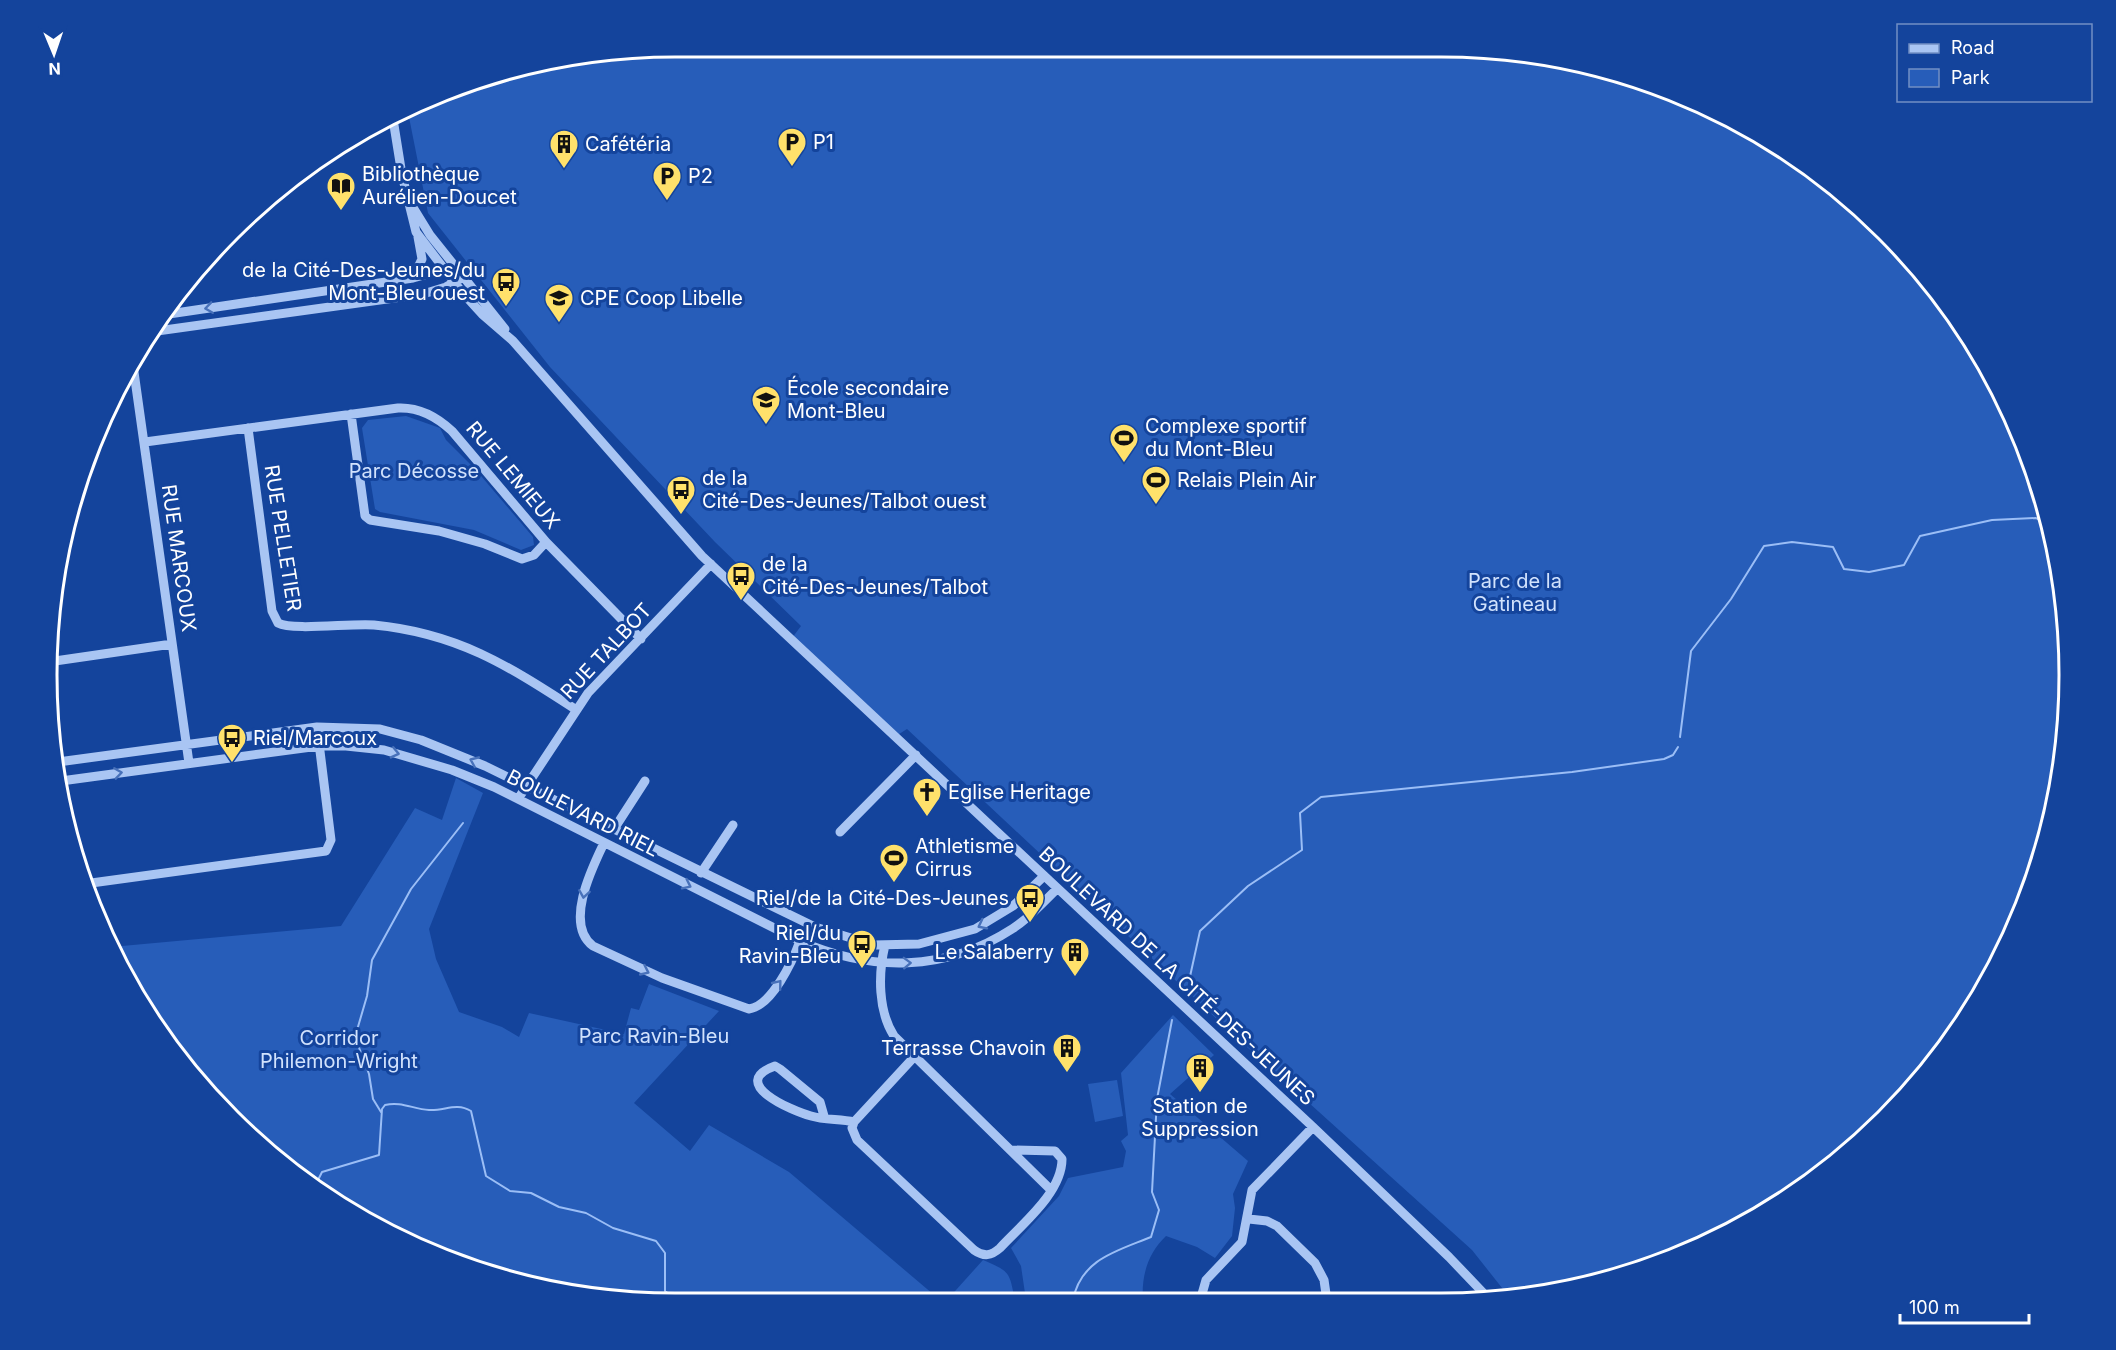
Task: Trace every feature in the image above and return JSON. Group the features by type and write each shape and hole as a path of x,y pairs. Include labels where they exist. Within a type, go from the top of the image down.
{"street":[{"name":"BOULEVARD DE LA CITÉ-DES-JEUNES","path":"394,125 416,232 482,314 513,341"},
{"name":"BOULEVARD DE LA CITÉ-DES-JEUNES","path":"407,195 430,235 465,276 513,341 711,564 1313,1127 1482,1292"},
{"path":"413,278 422,259 416,232"},
{"path":"175,313 413,278 457,266"},
{"path":"162,330 423,294 455,283 465,276"},
{"name":"RUE MARCOUX","path":"135,376 189,763"},
{"name":"RUE LEMIEUX","path":"145,442 351,414 404,408 419,410 439,420 452,430 546,542 641,639"},
{"path":"351,414 365,516 370,520 439,531 485,544 522,560 534,555 546,542"},
{"name":"RUE PELLETIER","path":"248,428 272,611 278,623 292,627 328,624 372,625 437,637 495,658 575,709"},
{"name":"RUE TALBOT","path":"518,799 575,709 711,564"},
{"path":"57,661 172,644"},
{"path":"93,883 326,851 331,840 317,727"},
{"name":"BOULEVARD RIEL","path":"63,761 317,727 359,727 402,735 444,748 527,785 701,873 826,932 864,943 885,945 933,942 975,929 1013,906 1044,876"},
{"name":"BOULEVARD RIEL","path":"66,780 319,746 364,747 403,754 461,774 518,799 800,941 840,956 880,964 937,959 997,939 1025,920 1057,889"},
{"path":"840,832 916,756"},
{"path":"614,829 645,781"},
{"path":"701,873 733,825"},
{"path":"604,843 584,890 581,919 586,939 600,949 662,978 749,1009 759,1005 781,980 800,941"},
{"path":"885,945 880,964 888,1027 894,1036 1051,1190"},
{"path":"915,1056 854,1122 852,1128 857,1140 974,1250 983,1255 994,1253 1000,1248 1051,1190 1060,1173 1060,1155 1048,1149 1011,1150"},
{"path":"824,1116 820,1102 780,1069 775,1066 761,1074 757,1082 760,1090 766,1095 808,1115 854,1122"},
{"path":"1202,1293 1206,1280 1242,1242 1249,1219 1248,1204 1252,1190 1313,1127"},
{"path":"1249,1219 1267,1221 1277,1226 1315,1263 1322,1275 1325,1293"}],"green space":[{"name":"Parc de la Gatineau","path":"635,58 1481,58 1522,62 1601,78 1677,104 1750,140 1784,161 1848,210 1878,238 1906,268 1955,332 1976,366 2012,439 2038,515 2047,554 2054,594 2059,675 2054,756 2047,796 2038,835 2012,911 1976,984 1931,1051 1878,1112 1817,1165 1750,1210 1677,1246 1601,1272 1562,1281 1504,1290 1472,1250 1237,1038 907,729 896,736 792,638 801,626 715,542 550,367 428,213 409,118 476,90 515,78 594,62"},
{"name":"Parc Décosse","path":"406,416 440,428 446,440 476,470 533,537 534,545 521,550 474,530 380,512 375,509 362,428 368,420"},
{"name":"Corridor Philemon-Wright","path":"456,778 483,793 429,929 436,959 459,1012 502,1027 519,1037 529,1013 624,1034 631,1008 639,1010 649,984 719,1011 634,1103 690,1151 709,1125 789,1172 932,1293 635,1292 594,1288 515,1272 439,1246 366,1210 299,1165 238,1112 210,1082 161,1018 120,946 341,926 415,808 442,820"},
{"path":"1173,1015 1214,1055 1170,1094 1248,1161 1233,1194 1235,1208 1232,1236 1215,1258 1197,1247 1166,1236 1150,1257 1143,1283 1143,1293 1025,1293 1021,1266 1011,1248 1059,1196 1068,1178 1123,1167 1126,1151 1121,1141 1128,1135 1121,1073"},
{"path":"1117,1080 1123,1116 1095,1122 1088,1084"},
{"path":"983,1260 999,1267 1007,1274 1013,1293 953,1293"}],"waterway":[{"path":"1680,737 1691,651 1731,599 1764,546 1792,542 1833,547 1844,569 1869,572 1904,565 1920,536 1992,520 2036,518 2039,520"},
{"path":"1189,981 1200,931 1248,886 1302,850 1300,813 1321,797 1572,772 1664,759 1673,755 1678,747"},
{"path":"381,1112 373,1099 369,1074 355,1037 367,996 372,960 411,889 463,823"},
{"path":"1075,1293 1084,1275 1102,1258 1151,1237 1159,1210 1152,1192 1157,1099 1172,1020"},
{"path":"318,1179 322,1172 379,1155 382,1109 385,1105 402,1105 429,1110 466,1108 471,1111 486,1176 510,1191 531,1193 559,1207 586,1213 613,1228 656,1241 665,1253 665,1291 667,1293"}],"place":[{"name":"P1","path":"792,168"},
{"name":"Cafétéria","path":"564,170"},
{"name":"P2","path":"667,202"},
{"name":"Bibliothèque Aurélien-Doucet","path":"341,212"},
{"name":"de la Cité-Des-Jeunes/du Mont-Bleu ouest","path":"506,308"},
{"name":"CPE Coop Libelle","path":"559,324"},
{"name":"École secondaire Mont-Bleu","path":"766,426"},
{"name":"Complexe sportif du Mont-Bleu","path":"1124,464"},
{"name":"Relais Plein Air","path":"1156,506"},
{"name":"de la Cité-Des-Jeunes/Talbot ouest","path":"681,516"},
{"name":"de la Cité-Des-Jeunes/Talbot","path":"741,602"},
{"name":"Riel/Marcoux","path":"232,764"},
{"name":"Eglise Heritage","path":"927,818"},
{"name":"Athletisme Cirrus","path":"894,884"},
{"name":"Riel/de la Cité-Des-Jeunes","path":"1030,924"},
{"name":"Riel/du Ravin-Bleu","path":"862,970"},
{"name":"Le Salaberry","path":"1075,978"},
{"name":"Terrasse Chavoin","path":"1067,1074"},
{"name":"Station de Suppression","path":"1200,1094"}],"park label":[{"name":"Parc Ravin-Bleu","path":"654,1036"}]}
